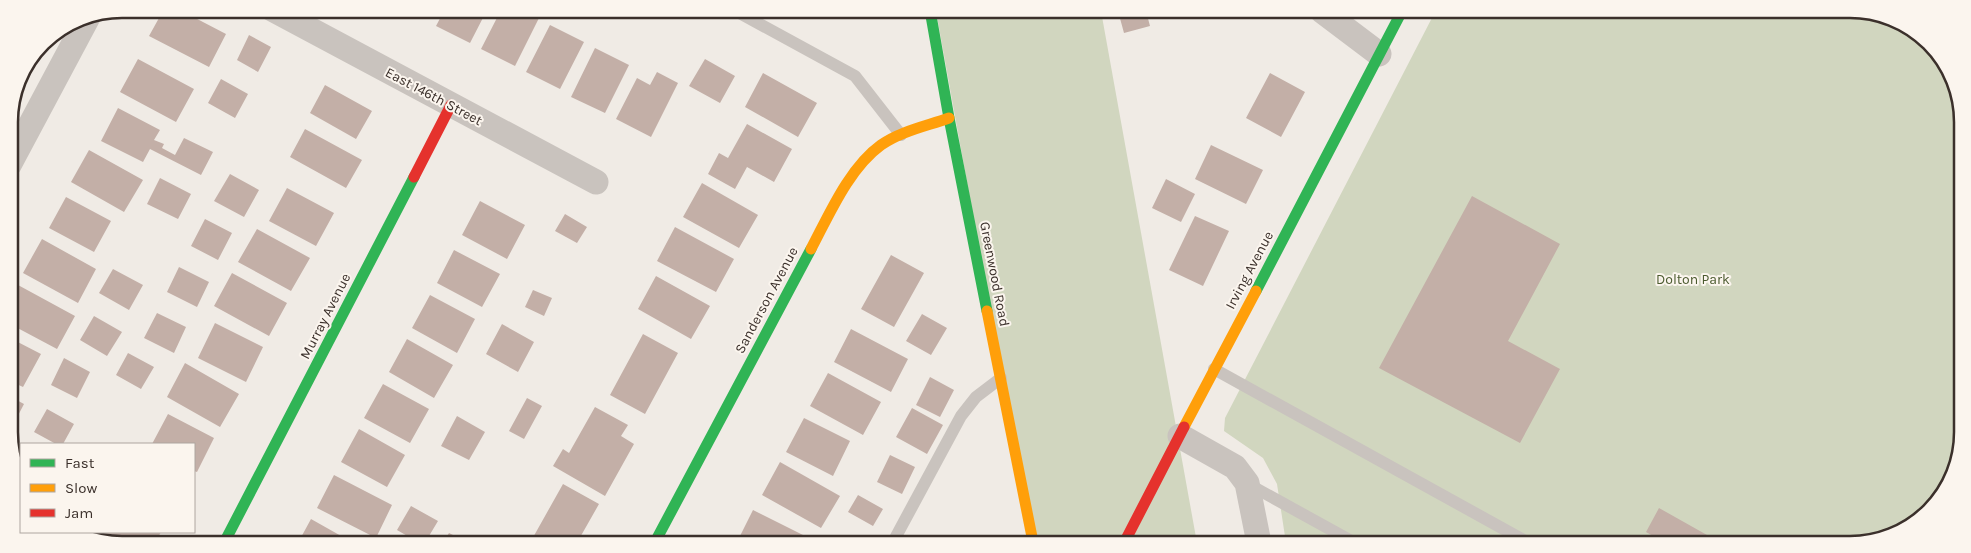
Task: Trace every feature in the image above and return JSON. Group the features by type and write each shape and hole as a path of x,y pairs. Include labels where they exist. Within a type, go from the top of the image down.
{"street":[{"name":"East 146th Street","path":"289,18 596,182"},
{"name":"Greenwood Road","path":"931,18 949,118 1032,535"},
{"path":"1331,18 1379,54"},
{"name":"Irving Avenue","path":"1127,535 1399,18"},
{"path":"18,148 84,24"},
{"name":"Murray Avenue","path":"228,536 451,105"},
{"name":"Sanderson Avenue","path":"658,536 837,199 856,172 876,149 900,135 949,118"},
{"path":"1180,436 1235,467 1247,483 1257,535"}],"lane":[{"path":"749,18 855,76 900,135"},
{"path":"1214,369 1515,535"},
{"path":"897,536 961,416 976,397 1000,378"},
{"path":"1247,483 1341,535"}],"green space":[{"path":"937,18 1102,18 1196,535 1031,535"},
{"name":"Dolton Park","path":"1432,18 1863,18 1896,28 1907,35 1928,53 1943,75 1952,101 1954,121 1953,445 1946,472 1928,500 1902,522 1890,528 1870,534 1857,535 1285,535 1277,484 1263,458 1224,431 1225,418"}],"building":[{"path":"159,18 195,18 226,34 209,67 149,36"},
{"path":"440,18 483,18 470,43 436,26"},
{"path":"497,18 539,18 515,66 481,49"},
{"path":"1120,18 1148,18 1150,26 1124,33"},
{"path":"550,25 584,42 560,89 526,72"},
{"path":"249,35 271,47 258,72 237,60"},
{"path":"595,48 629,65 605,113 571,97"},
{"path":"138,59 194,89 176,122 120,92"},
{"path":"705,59 735,76 720,103 689,86"},
{"path":"657,72 678,83 651,137 616,119 637,78 650,85"},
{"path":"763,73 817,103 798,137 745,107"},
{"path":"1270,73 1305,92 1281,137 1246,118"},
{"path":"221,79 248,94 235,118 208,103"},
{"path":"325,85 372,111 356,139 310,113"},
{"path":"118,108 160,130 154,140 164,144 162,148 175,155 184,138 213,152 201,175 150,149 143,162 101,141"},
{"path":"747,124 792,149 774,182 747,167 735,189 708,174 719,153 728,158"},
{"path":"305,129 362,160 346,188 290,157"},
{"path":"1211,145 1263,170 1246,204 1195,179"},
{"path":"89,150 143,180 124,212 71,182"},
{"path":"230,174 259,190 244,217 214,201"},
{"path":"160,178 191,194 178,219 147,204"},
{"path":"1166,179 1195,194 1181,222 1152,208"},
{"path":"702,183 758,215 739,248 683,217"},
{"path":"287,188 334,213 316,246 269,221"},
{"path":"1472,196 1560,244 1508,341 1560,369 1520,443 1379,368"},
{"path":"66,197 111,221 94,252 49,228"},
{"path":"480,201 525,225 507,259 462,235"},
{"path":"565,214 587,227 577,243 555,231"},
{"path":"1195,216 1229,231 1203,286 1169,270"},
{"path":"205,219 232,233 218,260 191,246"},
{"path":"675,227 734,259 716,292 657,261"},
{"path":"257,229 310,258 291,291 238,262"},
{"path":"42,239 96,269 78,303 23,273"},
{"path":"454,250 500,274 482,307 437,283"},
{"path":"891,255 924,273 894,327 861,309"},
{"path":"179,267 209,282 197,307 167,292"},
{"path":"113,269 143,285 129,310 99,293"},
{"path":"232,273 287,303 269,336 214,306"},
{"path":"656,276 710,306 691,339 638,309"},
{"path":"18,285 75,316 57,349 18,328"},
{"path":"533,290 552,298 544,316 525,307"},
{"path":"430,295 475,319 457,353 412,328"},
{"path":"157,313 186,327 174,353 144,338"},
{"path":"922,314 947,328 931,355 906,341"},
{"path":"94,316 122,332 107,356 80,340"},
{"path":"215,323 263,347 246,382 198,358"},
{"path":"502,324 534,342 518,372 486,354"},
{"path":"851,329 908,359 891,392 834,362"},
{"path":"643,334 678,353 645,414 610,395"},
{"path":"407,339 453,365 434,398 389,372"},
{"path":"18,342 41,354 23,387 18,385"},
{"path":"128,353 154,367 141,389 116,375"},
{"path":"64,358 90,372 77,398 51,385"},
{"path":"185,363 239,394 220,427 167,397"},
{"path":"828,373 881,402 863,435 810,406"},
{"path":"930,377 954,390 940,417 916,405"},
{"path":"383,384 429,409 410,443 364,418"},
{"path":"527,398 542,406 524,439 509,431"},
{"path":"18,401 24,404 18,416"},
{"path":"595,407 628,425 621,436 634,444 605,496 553,466 563,449 569,453"},
{"path":"912,408 943,425 927,454 896,437"},
{"path":"47,409 74,424 64,443 54,443 34,432"},
{"path":"168,414 214,438 197,472 195,471 195,443 153,443"},
{"path":"457,416 485,432 469,460 441,446"},
{"path":"804,418 850,441 833,476 786,452"},
{"path":"359,429 405,455 387,487 341,462"},
{"path":"890,455 915,467 902,494 877,482"},
{"path":"780,462 840,496 821,528 762,495"},
{"path":"334,475 392,505 377,536 372,536 317,508"},
{"path":"563,484 599,504 581,536 534,536"},
{"path":"858,495 883,509 873,526 848,512"},
{"path":"411,506 438,521 429,536 407,536 397,530"},
{"path":"1659,508 1707,535 1651,535 1646,532"},
{"path":"753,510 804,536 740,536"},
{"path":"311,519 341,536 302,536"},
{"path":"99,533 160,533 159,536 121,536"}],"traffic: fast":[{"path":"931,18 987,311"},
{"path":"1256,291 1398,18"},
{"path":"228,536 414,177"},
{"path":"658,536 811,249"}],"traffic: slow":[{"path":"811,249 841,193 859,166 870,155 881,145 897,136 949,118"},
{"path":"1184,427 1256,291"},
{"path":"987,311 1032,535"}],"traffic: jam":[{"path":"414,177 451,105"},
{"path":"1128,535 1184,427"}]}
